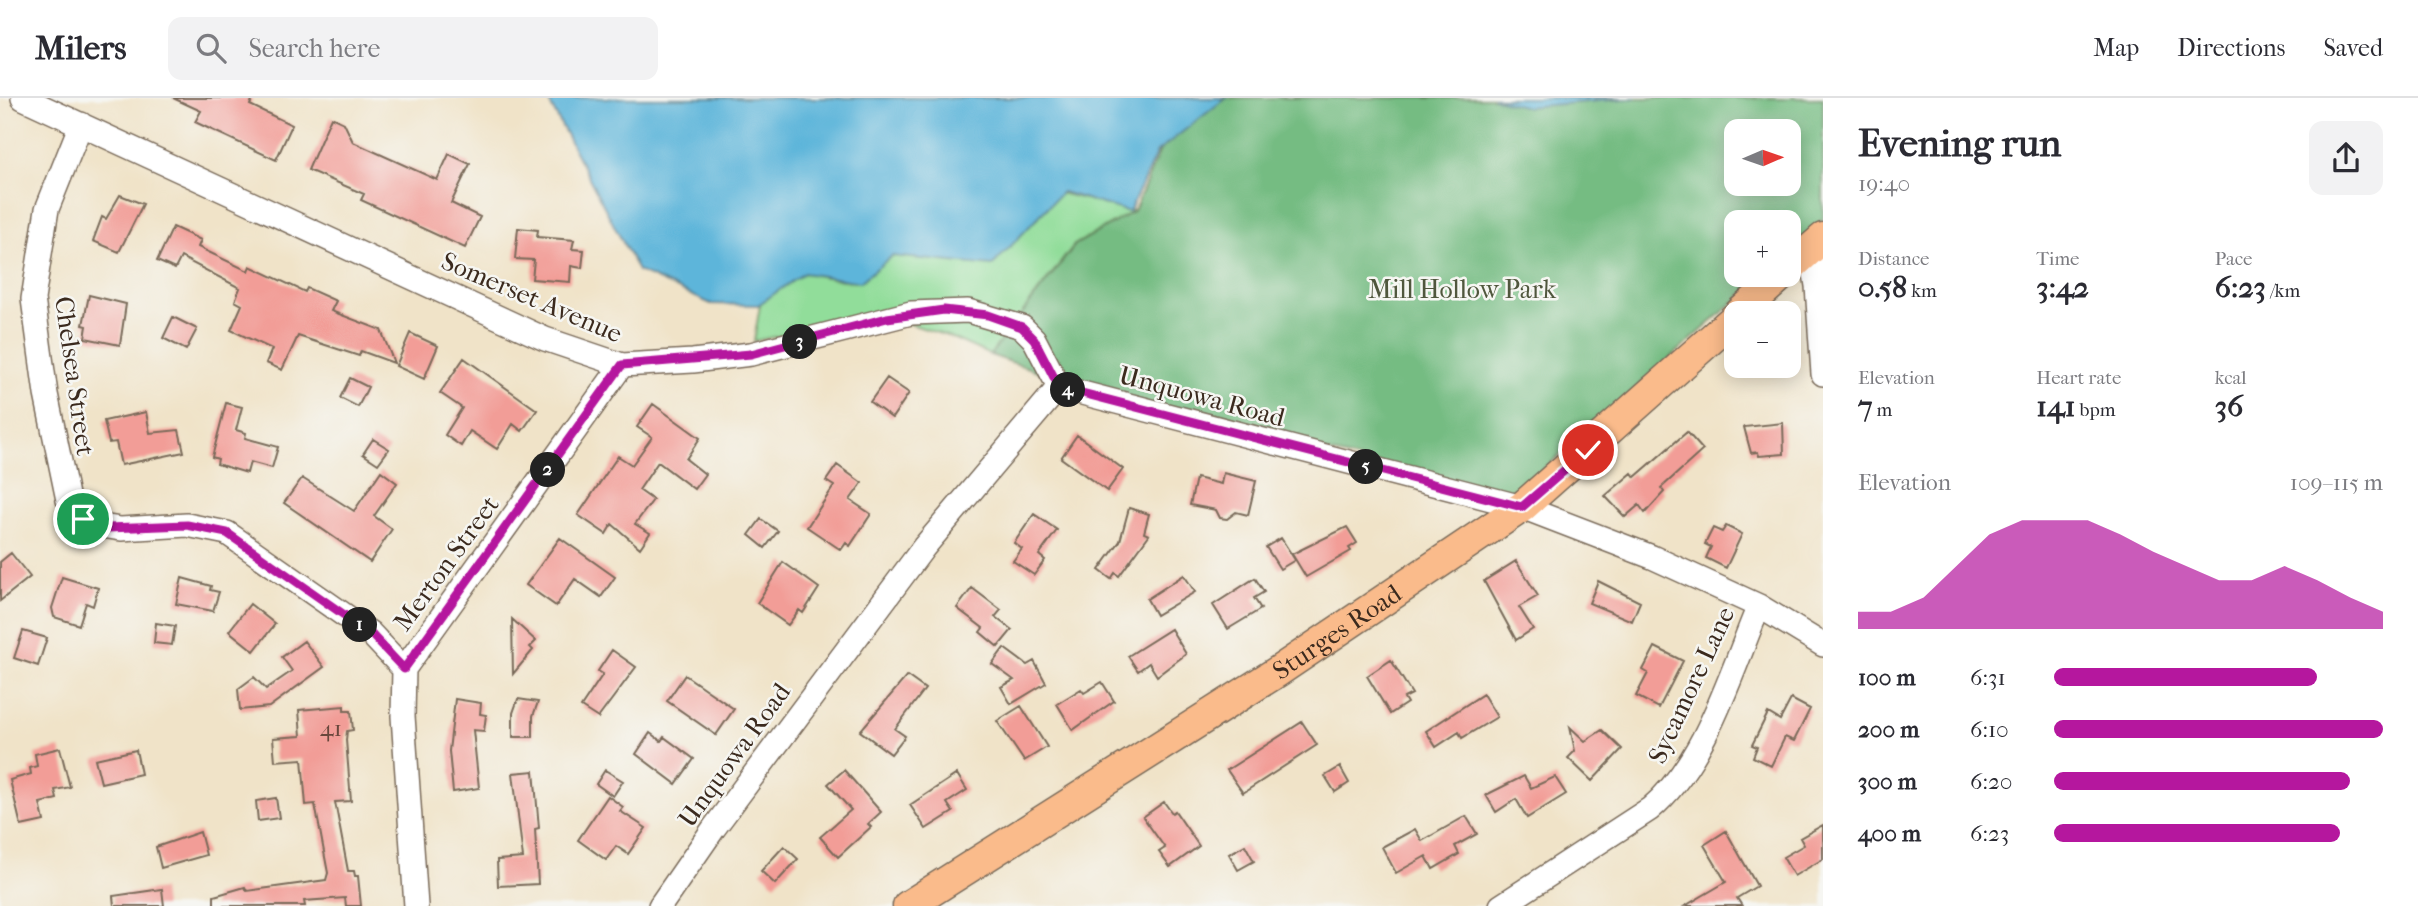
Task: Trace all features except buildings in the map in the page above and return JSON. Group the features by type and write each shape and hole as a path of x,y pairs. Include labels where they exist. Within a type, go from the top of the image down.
{"main road":[{"path":"1801,257 1817,243"},
{"name":"Sturges Road","path":"1753,301 1769,287"},
{"name":"Sturges Road","path":"908,906 1277,672 1522,507 1724,327"}],"street":[{"name":"Somerset Avenue","path":"23,98 545,339 622,365 751,354 887,318 944,310 988,315 1022,327 1034,339 1059,387"},
{"name":"Chelsea Street","path":"81,124 47,209 33,299 46,394 68,499 83,519 108,528 187,525 227,533 370,633 404,669"},
{"path":"1817,243 1823,374"},
{"name":"Merton Street","path":"416,906 403,716 404,669 622,365"},
{"name":"Unquowa Road","path":"660,906 738,795 924,547 1059,387 1522,507 1652,557 1759,606 1823,645"},
{"name":"Sycamore Lane","path":"1501,906 1650,808 1672,789 1694,759 1759,606"}],"green space":[{"name":"Mill Hollow Park","path":"1217,98 1823,98 1823,219 1801,240 1801,210 1724,210 1724,287 1751,287 1735,301 1724,301 1724,311 1524,486 1502,492 1085,397 1035,370 990,355 1075,245 1134,211 1160,150"},
{"path":"1059,193 1134,211 1074,245 990,355 950,337 883,315 754,341 761,299 804,273 854,282 895,253"}],"water":[{"path":"547,98 1226,98 1157,152 1129,212 1062,192 992,266 892,256 860,282 804,273 758,305 711,304 638,271"},
{"path":"1493,98 1636,98 1526,107"}],"route":[{"path":"83,519 108,528 187,525 210,527 227,533 370,633 404,669 622,365 751,354 887,318 944,310 988,315 1022,327 1034,339 1059,387 1522,507 1588,450"}]}
